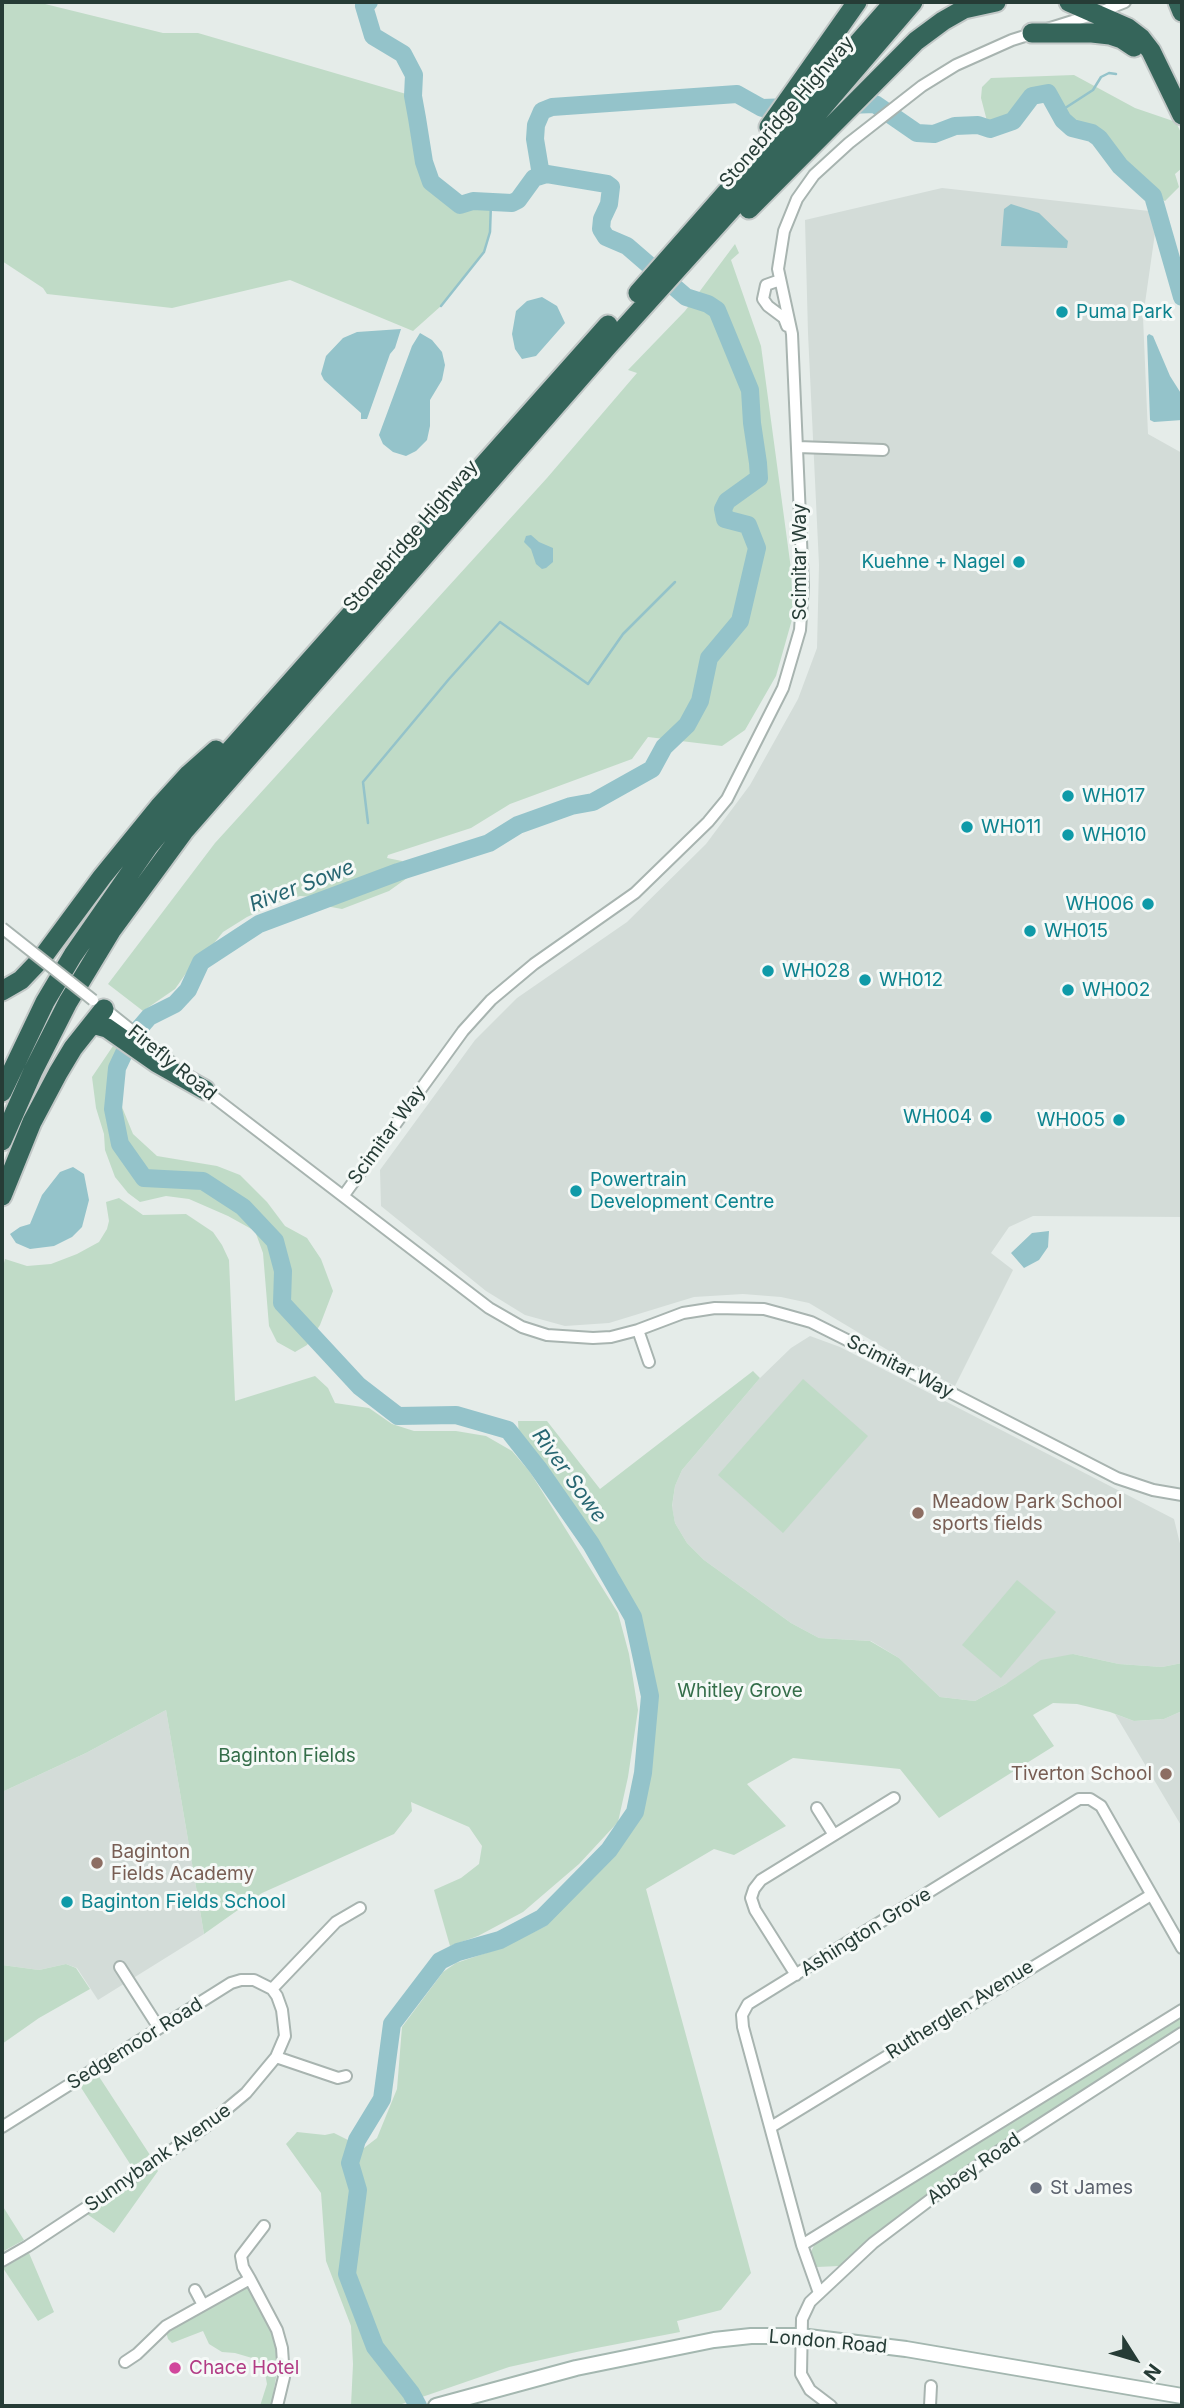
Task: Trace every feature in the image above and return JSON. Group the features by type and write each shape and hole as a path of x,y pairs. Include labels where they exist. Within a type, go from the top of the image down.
{"highway":[{"path":"801,97 857,2"},
{"name":"Stonebridge Highway","path":"2,1141 68,1002 111,931 148,878 230,777 650,296 801,97 894,2"},
{"name":"Stonebridge Highway","path":"676,261 810,122 913,2"},
{"path":"676,261 841,117 916,41 964,9 996,2"},
{"path":"1069,2 1135,32 1146,43 1182,114"},
{"path":"1178,2 1182,12"},
{"path":"1032,33 1110,35 1126,41 1157,64"},
{"name":"Stonebridge Highway","path":"2,1092 45,1002 114,893 171,817 519,424 650,296"},
{"path":"2,991 21,980 42,957 102,877 189,774 282,692"},
{"path":"2,1196 32,1122 58,1073 102,1016 205,1090"}],"main road":[{"name":"London Road","path":"442,2404 576,2368 714,2340 751,2336 800,2336 950,2355 1182,2396"}],"street":[{"name":"Scimitar Way","path":"1125,2 1032,33 956,65 878,119 814,176 797,199 786,224 780,250 780,280 792,334 803,586 800,630 783,688 727,799 708,822 635,893 534,964 491,1000 456,1040 344,1195 489,1308 522,1326 547,1335 568,1338 611,1337 638,1331 683,1313 715,1308 764,1310 786,1315 811,1322 1117,1478 1153,1490 1182,1495"},
{"name":"Scimitar Way","path":"780,280 766,285 763,299 784,318 792,334"},
{"path":"798,447 883,450"},
{"path":"2,928 102,1016"},
{"name":"Firefly Road","path":"205,1090 344,1195"},
{"path":"638,1331 649,1362"},
{"path":"796,1975 755,1910 752,1894 761,1880 894,1798"},
{"name":"Ashington Grove","path":"819,2293 802,2245 743,2026 742,2015 748,2004 1079,1799 1090,1799 1101,1806 1182,1948"},
{"path":"817,1808 834,1835"},
{"name":"Rutherglen Avenue","path":"771,2127 1151,1895"},
{"path":"272,1989 336,1922 360,1908"},
{"path":"120,1967 159,2028"},
{"name":"Sedgemoor Road","path":"2,2127 231,1983 254,1980 272,1989"},
{"name":"Sunnybank Avenue","path":"2,2261 88,2207 204,2128 246,2093 275,2057 285,2036 282,2010 272,1989"},
{"name":"Abbey Road","path":"802,2245 1182,2010"},
{"name":"Abbey Road","path":"831,2406 810,2390 801,2374 800,2336 803,2314 810,2302 889,2231 943,2190 1182,2033"},
{"path":"275,2057 338,2078 346,2076"},
{"path":"264,2226 241,2256 243,2267 277,2330 282,2348 284,2377 277,2406"},
{"path":"125,2362 166,2326 250,2279"},
{"path":"195,2290 203,2305"},
{"path":"930,2406 931,2386"}],"shaded area":[{"path":"942,188 1158,212 1143,317 1148,434 1182,453 1182,1217 1033,1216 1009,1227 991,1253 1013,1270 955,1386 901,1358 809,1303 781,1297 743,1294 694,1297 609,1323 565,1326 525,1315 486,1291 381,1206 380,1170 475,1040 517,998 627,922 706,844 750,785 798,699 817,648 819,565 805,220"},
{"name":"Meadow Park School sports fields","path":"810,1336 840,1347 1174,1519 1182,1552 1182,1663 1162,1667 1119,1664 1073,1654 975,1701 940,1697 899,1658 871,1641 819,1638 791,1623 704,1560 687,1543 675,1523 672,1507 675,1486 682,1470 760,1378 791,1348"},
{"name":"Baginton Fields Academy","path":"166,1710 204,1934 98,2000 77,1968 66,1964 39,1970 2,1965 2,1792 86,1753"},
{"name":"Tiverton School","path":"1182,1711 1182,1827 1115,1714 1134,1721 1164,1719"}],"green space":[{"path":"2,2 41,3 163,33 198,33 413,96 424,162 431,182 460,205 473,201 491,203 490,232 484,252 441,306 413,331 290,280 172,308 47,294 43,288 2,261"},
{"path":"1074,75 1135,108 1176,122 1182,135 1182,168 1175,174 1179,187 1165,201 1156,196 1143,179 1116,154 1104,135 1094,128 1080,128 1070,122 1053,89 1036,88 1024,95 1021,106 1010,117 992,125 987,121 981,98 982,87 991,78"},
{"path":"735,244 739,253 731,260 761,346 791,569 793,616 776,676 745,730 722,746 648,737 632,759 510,804 471,828 388,855 387,858 402,861 410,876 389,891 342,909 331,907 313,897 300,896 247,917 223,932 211,947 196,959 175,989 143,1011 108,984 215,843 547,478 637,373 628,370 685,311"},
{"path":"113,1046 120,1051 118,1073 122,1107 133,1134 157,1156 217,1166 240,1175 267,1202 285,1226 307,1238 321,1259 333,1291 320,1325 307,1345 295,1352 277,1342 269,1326 263,1253 255,1231 189,1199 166,1196 140,1202 128,1193 115,1177 105,1150 92,1077"},
{"name":"Baginton Fields","path":"119,1198 143,1215 186,1214 213,1232 222,1245 229,1260 235,1401 315,1376 328,1388 335,1403 369,1408 392,1424 414,1431 456,1431 486,1436 512,1451 530,1472 618,1613 629,1654 638,1710 618,1822 579,1864 523,1912 478,1936 450,1946 434,1890 461,1878 479,1864 482,1846 469,1827 411,1802 412,1811 394,1834 262,1893 204,1934 166,1710 86,1753 2,1792 2,1271 5,1259 27,1266 51,1264 99,1242 109,1221 106,1202"},
{"name":"Whitley Grove","path":"753,1371 760,1378 682,1470 675,1486 672,1506 675,1523 687,1543 704,1560 791,1623 819,1638 870,1641 899,1658 940,1697 975,1701 1041,1660 1073,1654 1119,1664 1162,1667 1182,1663 1182,1711 1164,1719 1134,1721 1077,1704 1053,1703 1033,1715 1054,1746 939,1818 900,1769 793,1758 747,1784 786,1826 734,1855 714,1849 646,1889 751,2273 721,2310 677,2321 680,2332 509,2367 396,2406 351,2406 351,2326 326,2261 321,2193 286,2144 297,2132 325,2135 334,2133 364,2148 377,2138 397,2089 402,2027 443,1972 456,1963 501,1948 546,1926 621,1847 645,1790 653,1696 637,1616 618,1573 519,1439 518,1421 547,1421 600,1489"},
{"path":"803,1379 868,1436 783,1533 718,1475"},
{"path":"1017,1580 1056,1612 1001,1678 962,1645"},
{"path":"66,1964 76,1968 90,1989 39,2018 2,2044 2,1965 39,1970"},
{"path":"1182,2014 1182,2025 939,2186 839,2266 815,2265 811,2252 815,2243"},
{"path":"98,2075 150,2155 132,2167 80,2086"},
{"path":"156,2168 158,2171 114,2233 87,2214"},
{"path":"2,2205 24,2240 2,2252"},
{"path":"29,2253 54,2312 38,2321 3,2268"},
{"path":"243,2289 250,2289 274,2336 279,2361 271,2406 260,2406 267,2384 264,2368 252,2358 222,2352 209,2344 203,2331 172,2343 166,2332"}],"water":[{"path":"1011,204 1039,213 1068,241 1067,248 1001,246 1004,209"},
{"path":"542,297 557,306 565,323 536,356 522,359 515,349 512,334 516,311 527,301"},
{"path":"401,329 367,419 361,419 361,413 324,380 321,374 326,356 343,338 357,332"},
{"path":"420,333 432,340 442,352 445,365 442,380 430,400 427,440 406,456 393,452 383,444 379,435 412,346"},
{"path":"1149,334 1153,336 1170,376 1182,395 1182,420 1150,420"},
{"path":"531,535 553,548 553,562 546,568 542,569 536,564 531,549 524,542 526,536"},
{"path":"73,1167 84,1174 89,1200 82,1227 72,1237 54,1246 30,1249 16,1243 10,1234 30,1224 42,1195 60,1172"},
{"path":"1049,1231 1048,1247 1039,1260 1024,1268 1011,1253 1032,1233"}],"waterway":[{"name":"River Sowe","path":"369,2 364,6 373,36 403,54 414,75 413,96 424,162 431,182 460,205 473,201 512,203 518,200 534,178 547,174 607,184 611,187 609,204 601,229 606,237 627,246 686,297 717,310 750,390 759,478 727,501 723,509 725,519 748,525 757,548 740,621 709,658 700,701 687,725 664,747 652,769 593,802 571,806 518,825 489,843 398,872 259,924 201,962 188,990 175,1004 149,1017 131,1038 117,1068 113,1109 120,1144 144,1178 203,1181 243,1207 275,1241 283,1271 282,1303 359,1386 398,1416 456,1415 508,1430 591,1544 633,1617 650,1696 643,1773 635,1812 609,1850 542,1918 500,1940 458,1952 440,1961 392,2024 382,2099 357,2140 350,2163 358,2190 347,2274 375,2347 418,2406"},
{"path":"1059,112 1093,90 1101,77 1109,73 1116,74"},
{"path":"541,175 535,139 536,125 542,111 552,107 737,94 762,108 875,104 917,133 934,134 955,126 978,125 990,129 1013,121 1032,96 1048,93 1063,120 1072,128 1092,133 1099,138 1120,166 1153,196 1182,297"},
{"path":"441,306 484,252 490,232 491,203"},
{"path":"368,823 363,782 500,622 588,684 623,634 675,582"}],"place":[{"name":"Puma Park","path":"1062,312"},
{"name":"Kuehne + Nagel","path":"1019,562"},
{"name":"WH017","path":"1068,796"},
{"name":"WH011","path":"967,827"},
{"name":"WH010","path":"1068,835"},
{"name":"WH006","path":"1148,904"},
{"name":"WH015","path":"1030,931"},
{"name":"WH028","path":"768,971"},
{"name":"WH012","path":"865,980"},
{"name":"WH002","path":"1068,990"},
{"name":"WH004","path":"986,1117"},
{"name":"WH005","path":"1119,1120"},
{"name":"Powertrain Development Centre","path":"576,1191"},
{"name":"Meadow Park School sports fields","path":"918,1513"},
{"name":"Tiverton School","path":"1166,1774"},
{"name":"Baginton Fields Academy","path":"97,1863"},
{"name":"Baginton Fields School","path":"67,1902"},
{"name":"St James","path":"1036,2188"},
{"name":"Chace Hotel","path":"175,2368"}]}
